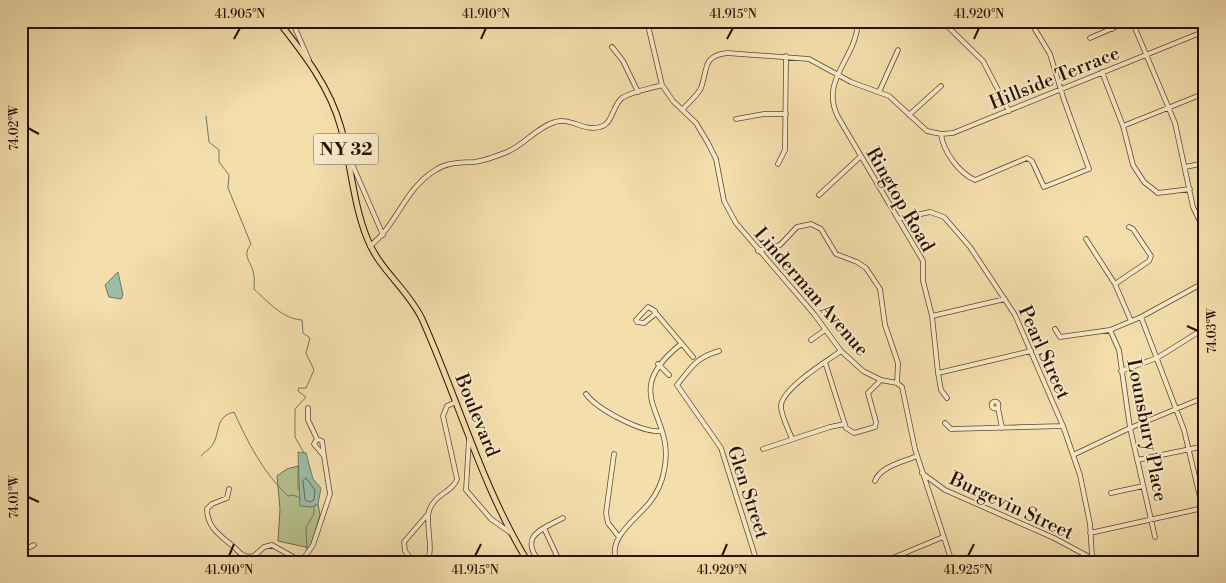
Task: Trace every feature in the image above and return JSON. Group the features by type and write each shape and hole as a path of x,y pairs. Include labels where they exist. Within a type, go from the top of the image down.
{"main road":[{"name":"NY 32","path":"278,21 310,62 336,111 360,216 370,246"},
{"name":"Boulevard","path":"370,246 420,315 493,493 528,562"}],"street":[{"path":"292,21 310,62"},
{"name":"Linderman Avenue","path":"647,21 663,86 682,110 696,123 708,143 716,160 726,206 736,223 758,251 809,308 841,351 863,371 881,380 897,383"},
{"name":"Ringtop Road","path":"858,21 855,42 831,93 833,107 923,261 923,281 932,316 938,373 941,390 947,398"},
{"path":"942,21 983,61 1009,111"},
{"path":"682,110 700,89 706,65 717,55 727,53 786,56 812,60 856,84 879,92 895,101 924,129 941,134 946,151 968,176 975,180 1028,158 1032,161 1044,186 1089,169 1060,89 1050,54 1030,21"},
{"path":"1106,21 1112,29"},
{"path":"1090,38 1130,21 1174,122 1193,207 1205,231"},
{"name":"Hillside Terrace","path":"941,134 961,130 1205,31"},
{"path":"612,47 623,61 638,92"},
{"path":"879,92 898,50"},
{"path":"778,164 785,150 786,56"},
{"path":"1102,72 1123,126 1133,165 1150,188 1158,193 1165,194 1190,189"},
{"path":"370,246 383,235 402,204 417,186 434,171 447,164 481,161 507,152 556,122 566,121 592,129 602,127 608,122 620,100 638,92 663,86"},
{"path":"909,115 941,86"},
{"path":"1123,126 1205,93"},
{"path":"736,119 764,114 786,114"},
{"path":"347,153 383,235"},
{"path":"819,195 861,156"},
{"path":"1185,167 1205,163"},
{"name":"Pearl Street","path":"898,219 930,212 944,216 970,247 1006,299 1015,315 1063,426 1083,483 1094,560"},
{"path":"758,251 780,246 796,228 811,224 821,229 836,254 866,268 880,289 885,325 898,364 897,383 904,393 917,456 952,562"},
{"path":"1114,284 1148,261 1151,256 1130,227"},
{"path":"1086,238 1114,284 1131,322"},
{"path":"1055,329 1060,337 1110,330 1141,317 1205,282"},
{"path":"932,316 1006,299"},
{"path":"655,312 644,323 636,321 639,315 648,307 655,312 695,359 719,351"},
{"path":"1141,317 1176,408 1189,449 1204,507 1205,518"},
{"path":"1121,370 1157,358 1203,329 1205,336"},
{"path":"811,340 825,330"},
{"name":"Lounsbury Place","path":"1110,330 1119,350 1130,428 1155,538"},
{"path":"617,562 614,550 619,537 650,502 660,483 666,456 650,390 652,376 658,364 681,344"},
{"path":"792,439 782,404 807,373 841,351"},
{"path":"938,373 1031,351"},
{"name":"Glen Street","path":"695,359 677,385 721,448 758,562"},
{"path":"825,362 846,428 854,432 875,427 868,393 881,380"},
{"path":"658,364 669,375"},
{"path":"586,394 595,403 643,429 661,431"},
{"path":"1073,455 1130,428 1205,397"},
{"path":"413,562 405,551 404,542 428,514 438,496 453,486 457,479 443,416 447,406 456,402"},
{"path":"229,489 227,498 212,504 207,509 209,518 218,535 243,556 254,556 264,548 272,545 303,562 313,545 315,534 330,496 322,441 317,439 308,420 308,408"},
{"path":"998,408 1002,428"},
{"path":"763,449 845,424"},
{"path":"945,424 952,429 1063,426"},
{"path":"470,435 466,490 491,519 513,534"},
{"path":"317,439 314,444 324,456"},
{"path":"1137,460 1205,446"},
{"path":"614,454 606,513 608,523 619,537"},
{"path":"875,481 878,474 883,470 917,456"},
{"name":"Burgevin Street","path":"922,473 946,490 1048,536 1094,560"},
{"path":"1111,493 1143,486"},
{"path":"1090,533 1204,507"},
{"path":"426,562 430,554 428,514"},
{"path":"540,562 532,549 531,540 536,533 563,518"},
{"path":"544,528 557,556"},
{"path":"883,562 943,536"},
{"path":"21,552 34,545"},
{"path":"1190,562 1205,558"}],"green space":[{"path":"298,466 298,489 311,507 318,504 320,515 310,548 278,541 280,509 277,476 287,469"}],"water":[{"path":"118,272 123,295 121,299 109,297 105,285"},
{"path":"298,452 306,453 313,479 321,488 318,504 311,507 300,506"}],"waterway":[{"path":"206,116 209,142 219,150 219,162 229,175 228,188 251,244 247,255 254,273 254,289 288,317 302,320 303,333 310,338 306,353 314,370 306,388 299,388 298,391 306,397 295,409 295,437 304,453"},
{"path":"201,456 214,443 220,422 227,414 234,412 250,446 271,478 288,496 293,495 300,498"},
{"path":"307,550 306,527 314,514 314,506"},
{"path":"308,554 312,562"}]}
